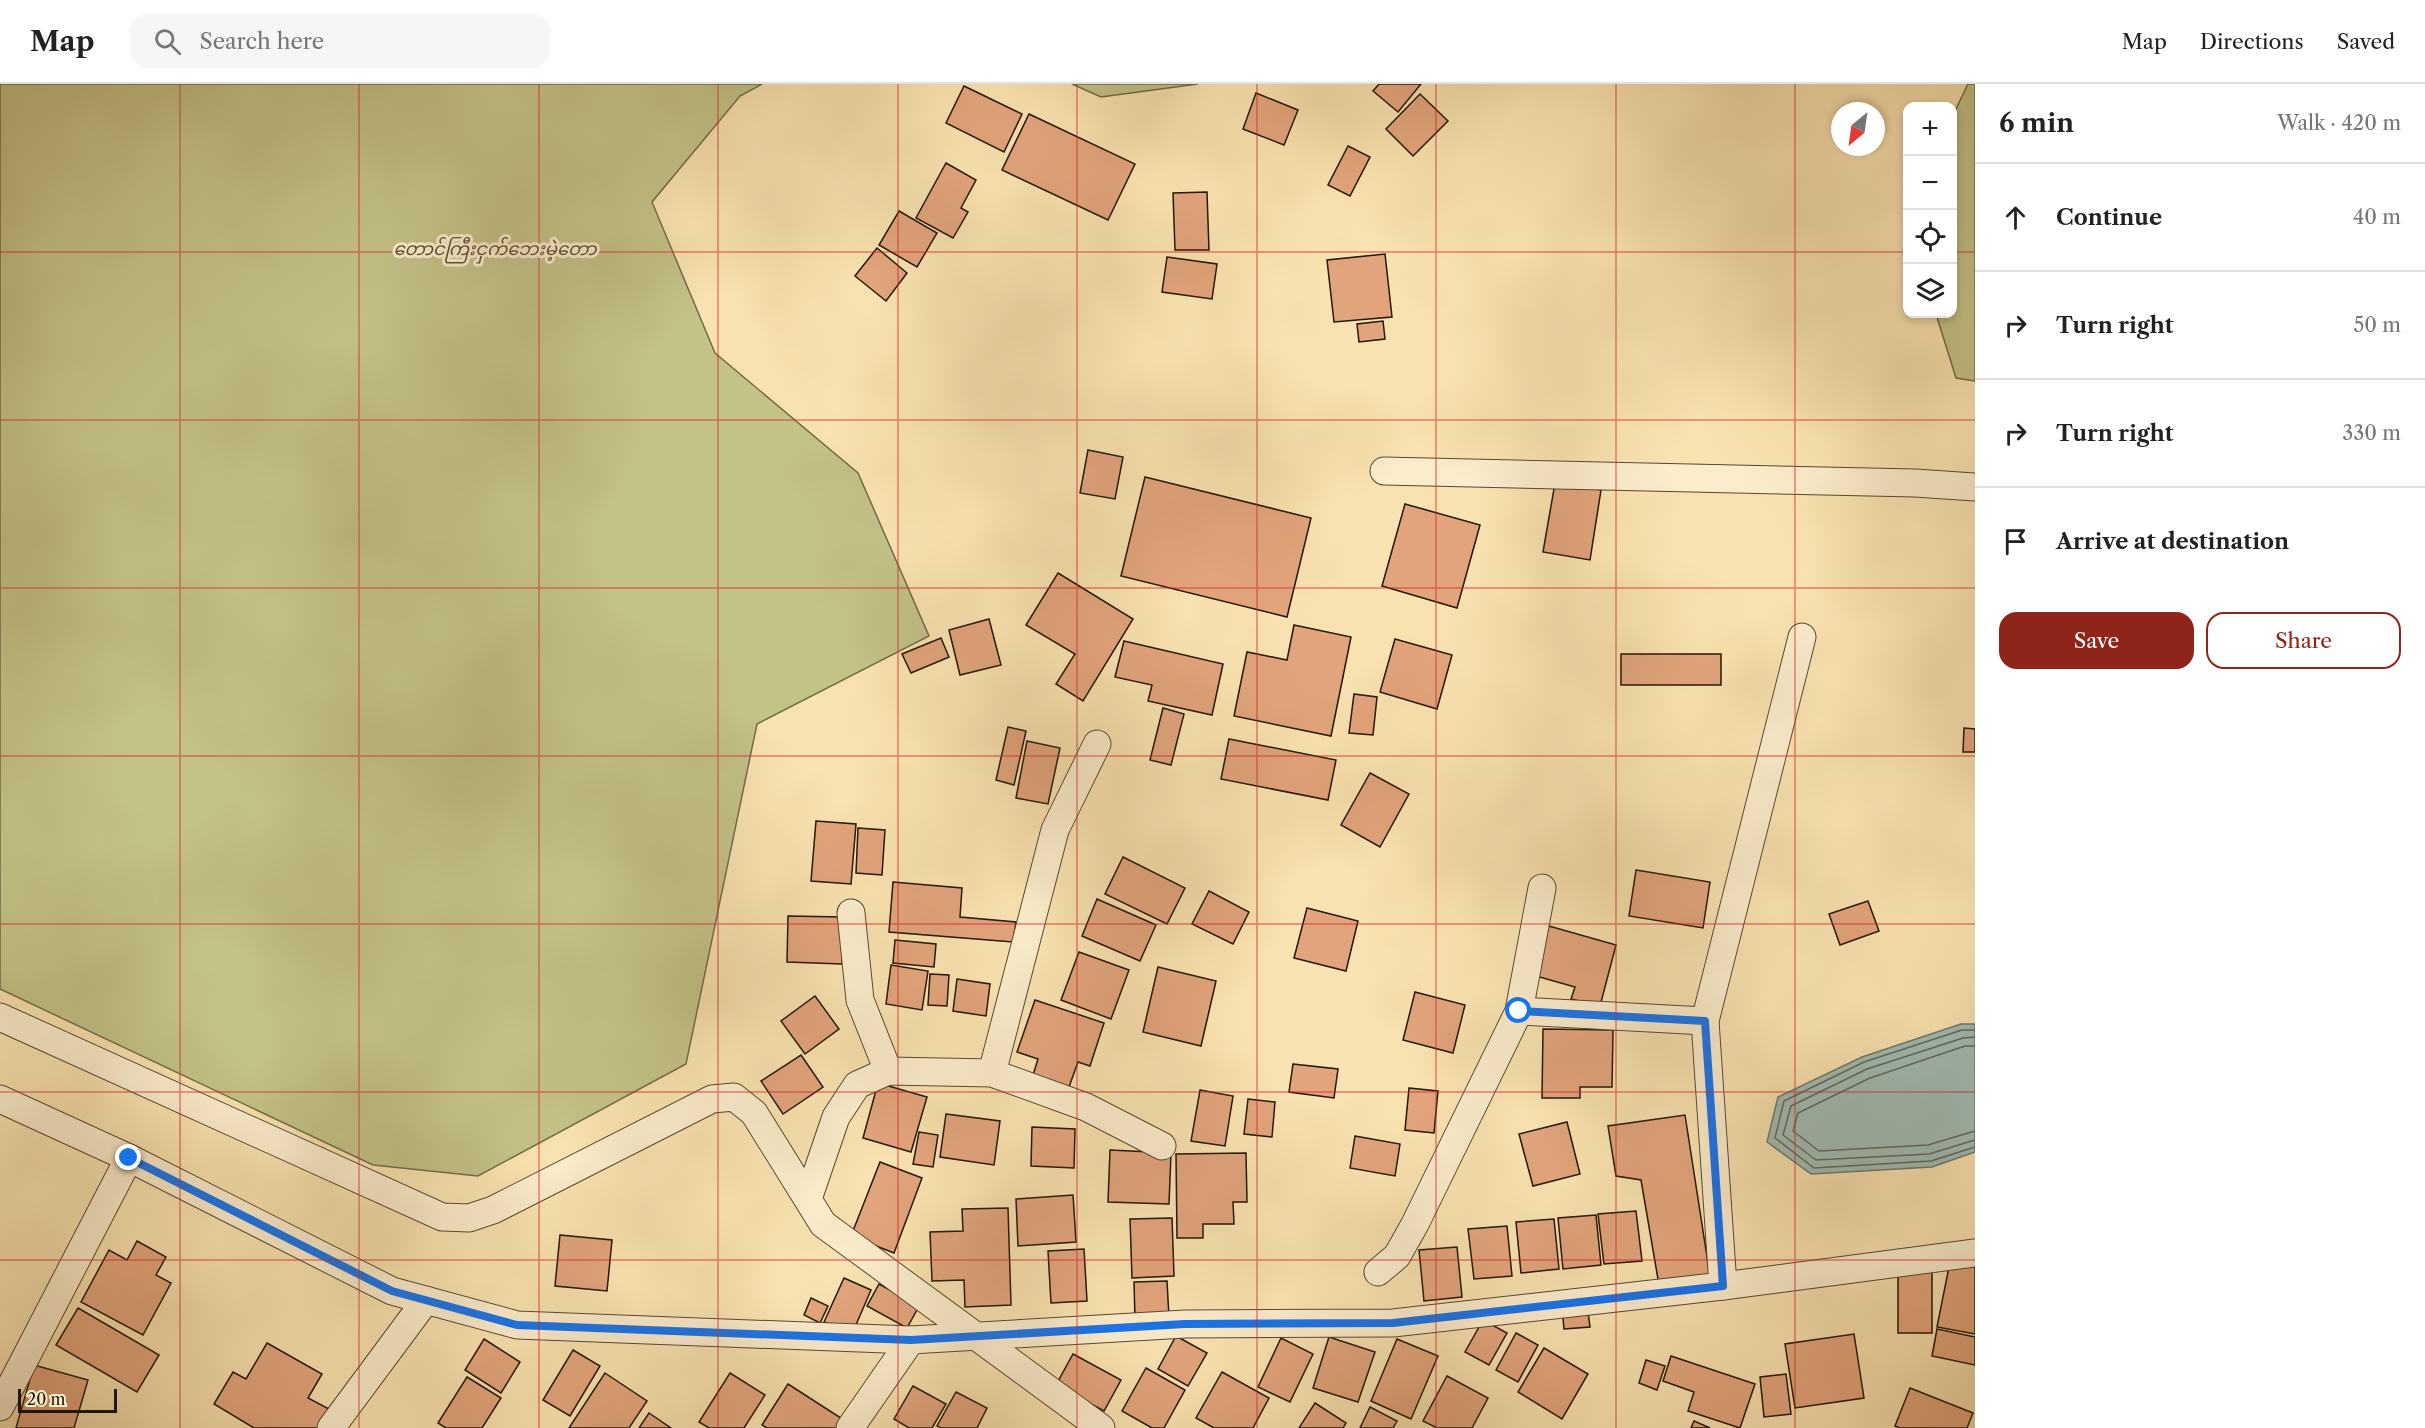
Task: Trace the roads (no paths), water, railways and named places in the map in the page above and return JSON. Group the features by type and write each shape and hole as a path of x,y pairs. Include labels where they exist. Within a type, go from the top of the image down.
{"street":[{"path":"1384,471 1915,483 1975,487"},
{"path":"1723,1286 1705,1021 1802,637"},
{"path":"992,1073 1056,830 1097,744"},
{"path":"1378,1272 1396,1256 1415,1224 1519,1011 1542,888"},
{"path":"851,913 860,1000 888,1071"},
{"path":"1519,1011 1705,1021"},
{"path":"0,1017 442,1217 469,1218 493,1210 712,1099 734,1097 754,1113 824,1224 1097,1426"},
{"path":"808,1198 836,1117 856,1085 888,1071 992,1073 1086,1107 1162,1146"},
{"path":"0,1099 129,1158 392,1291 517,1325 911,1340 1185,1324 1393,1323 1723,1286 1975,1253"},
{"path":"0,1407 129,1158"},
{"path":"331,1428 426,1300"},
{"path":"850,1428 911,1340"}],"water":[{"path":"1961,1024 1975,1024 1975,1152 1932,1167 1811,1174 1767,1142 1778,1097 1862,1057"}],"park label":[{"name":"တောင်ကြီးငှက်ဘေးမဲ့တော","path":"495,249"}]}
